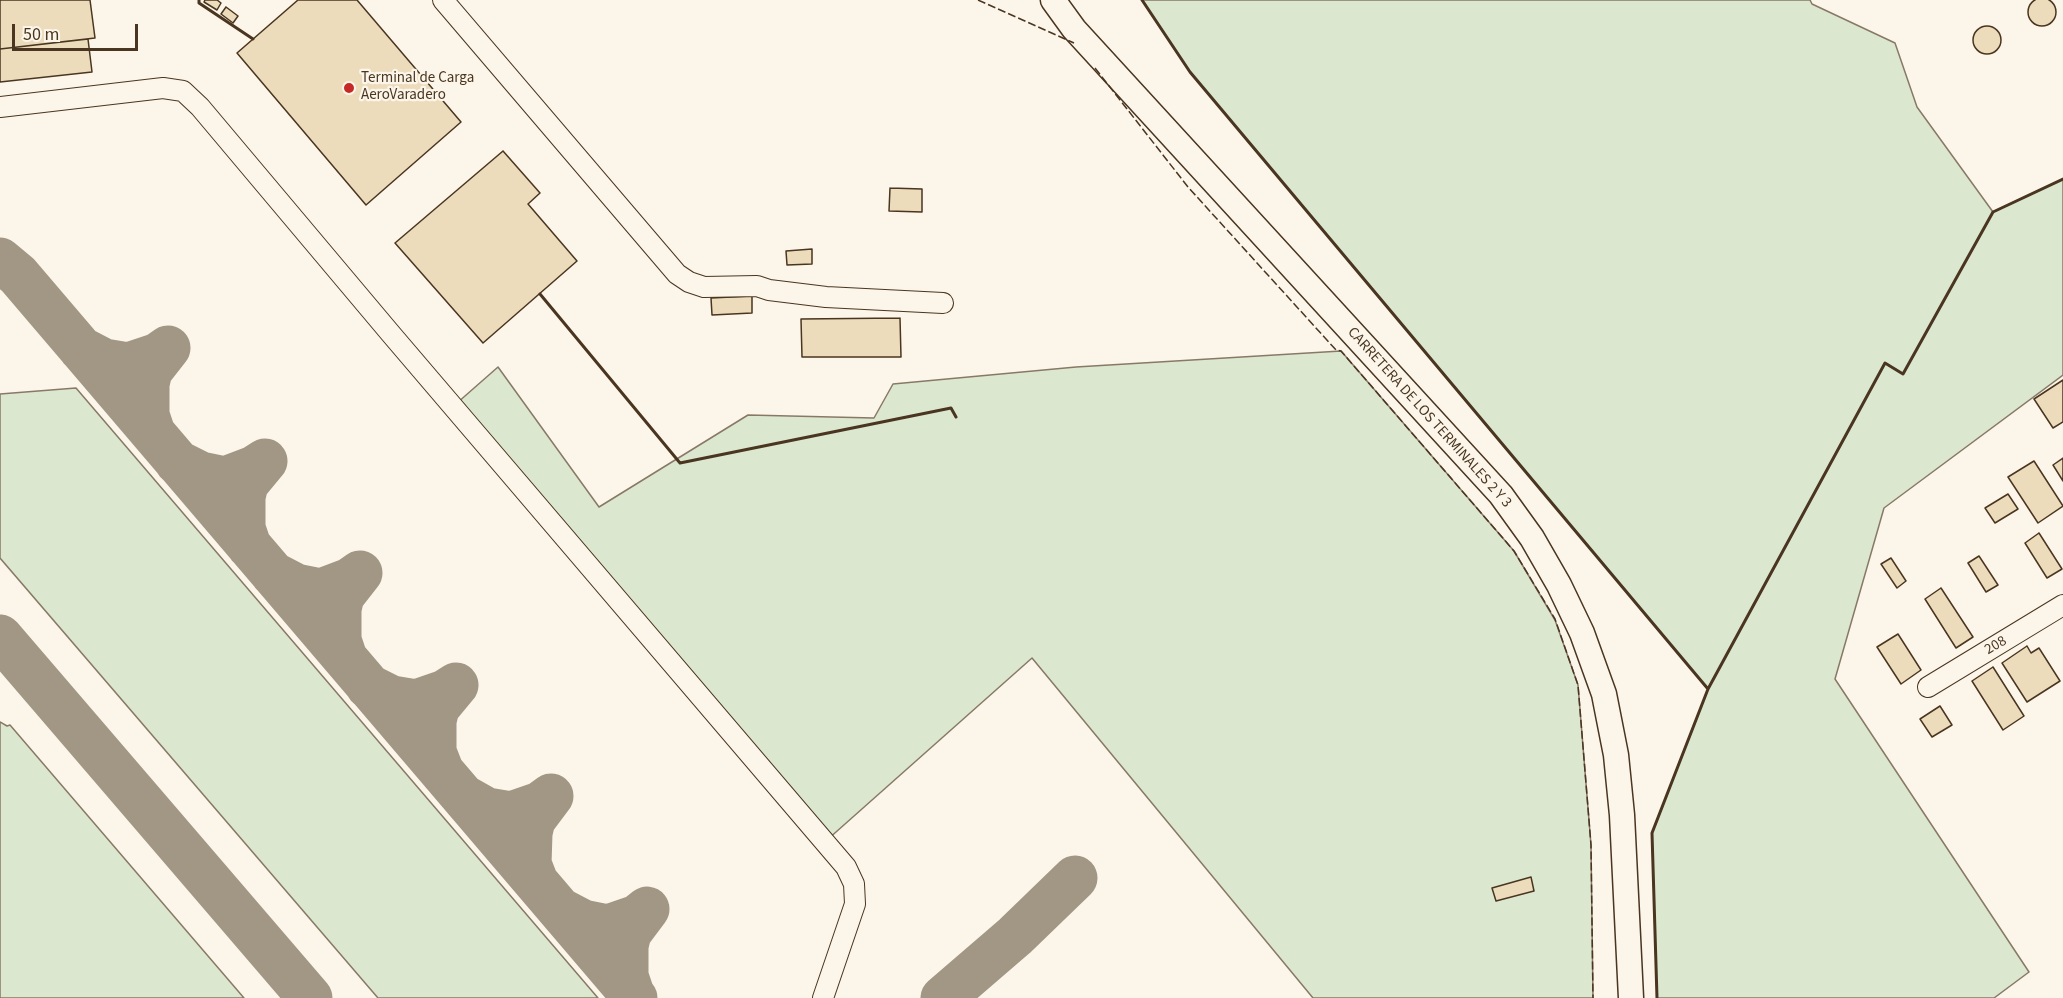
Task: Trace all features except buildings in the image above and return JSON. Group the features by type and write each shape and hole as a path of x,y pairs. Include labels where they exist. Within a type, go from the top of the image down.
{"main road":[{"name":"CARRETERA DE LOS TERMINALES 2 Y 3","path":"1042,0 1074,28"},
{"name":"CARRETERA DE LOS TERMINALES 2 Y 3","path":"1053,0 1074,28 1501,495 1532,538 1559,585 1582,633 1604,694 1616,755 1622,815 1631,998"}],"street":[{"path":"442,0 676,274 689,282 704,287 757,286 769,290 826,297 943,303"},
{"path":"0,107 163,88 183,92 200,107 846,867 854,884 855,904 823,998"},
{"name":"208","path":"1928,687 2063,605"}],"green space":[{"path":"1142,0 1810,0 1812,4 1895,43 1917,107 1993,212 2063,179 2063,375 1884,508 1835,679 2029,972 1994,998 1657,998 1652,833 1708,689 1190,72"},
{"path":"1341,351 1514,551 1555,620 1578,685 1591,845 1593,998 1313,998 1032,658 827,840 457,403 498,367 599,507 748,415 874,418 893,384 1076,367"},
{"path":"76,388 598,998 378,998 0,558 0,394"},
{"path":"0,722 7,726 10,725 244,998 0,998"}],"taxiway":[{"path":"0,260 18,275 635,998"},
{"path":"81,349 104,361 128,365 158,355 168,348 150,371 147,384 147,415 153,433"},
{"path":"177,462 201,474 225,479 254,468 265,461 246,484 243,497 243,528 249,546"},
{"path":"273,574 296,586 321,591 350,580 360,573 342,596 339,609 339,640 345,658"},
{"path":"0,637 310,998"},
{"path":"368,686 392,698 416,702 445,692 456,685 437,708 434,721 434,752 441,770"},
{"path":"464,797 487,810 511,814 540,804 551,796 533,820 530,833 529,864 536,882"},
{"path":"943,998 1015,936 1075,878"},
{"path":"560,910 583,922 608,927 637,917 647,909 629,933 626,946 626,976 632,994"}],"fence":[{"path":"978,0 1074,43"},
{"path":"1095,68 1188,187 1336,350 1341,351 1514,551 1555,619 1578,685 1591,845 1593,998"}],"wall":[{"path":"199,0 199,3 253,39"},
{"path":"1142,0 1190,72 1708,689 1652,833 1657,998"},
{"path":"1708,689 1885,363 1903,374 1993,212 2063,179"},
{"path":"540,294 680,463 951,408 956,417"}],"place":[{"name":"Terminal de Carga AeroVaradero","path":"349,88"}]}
